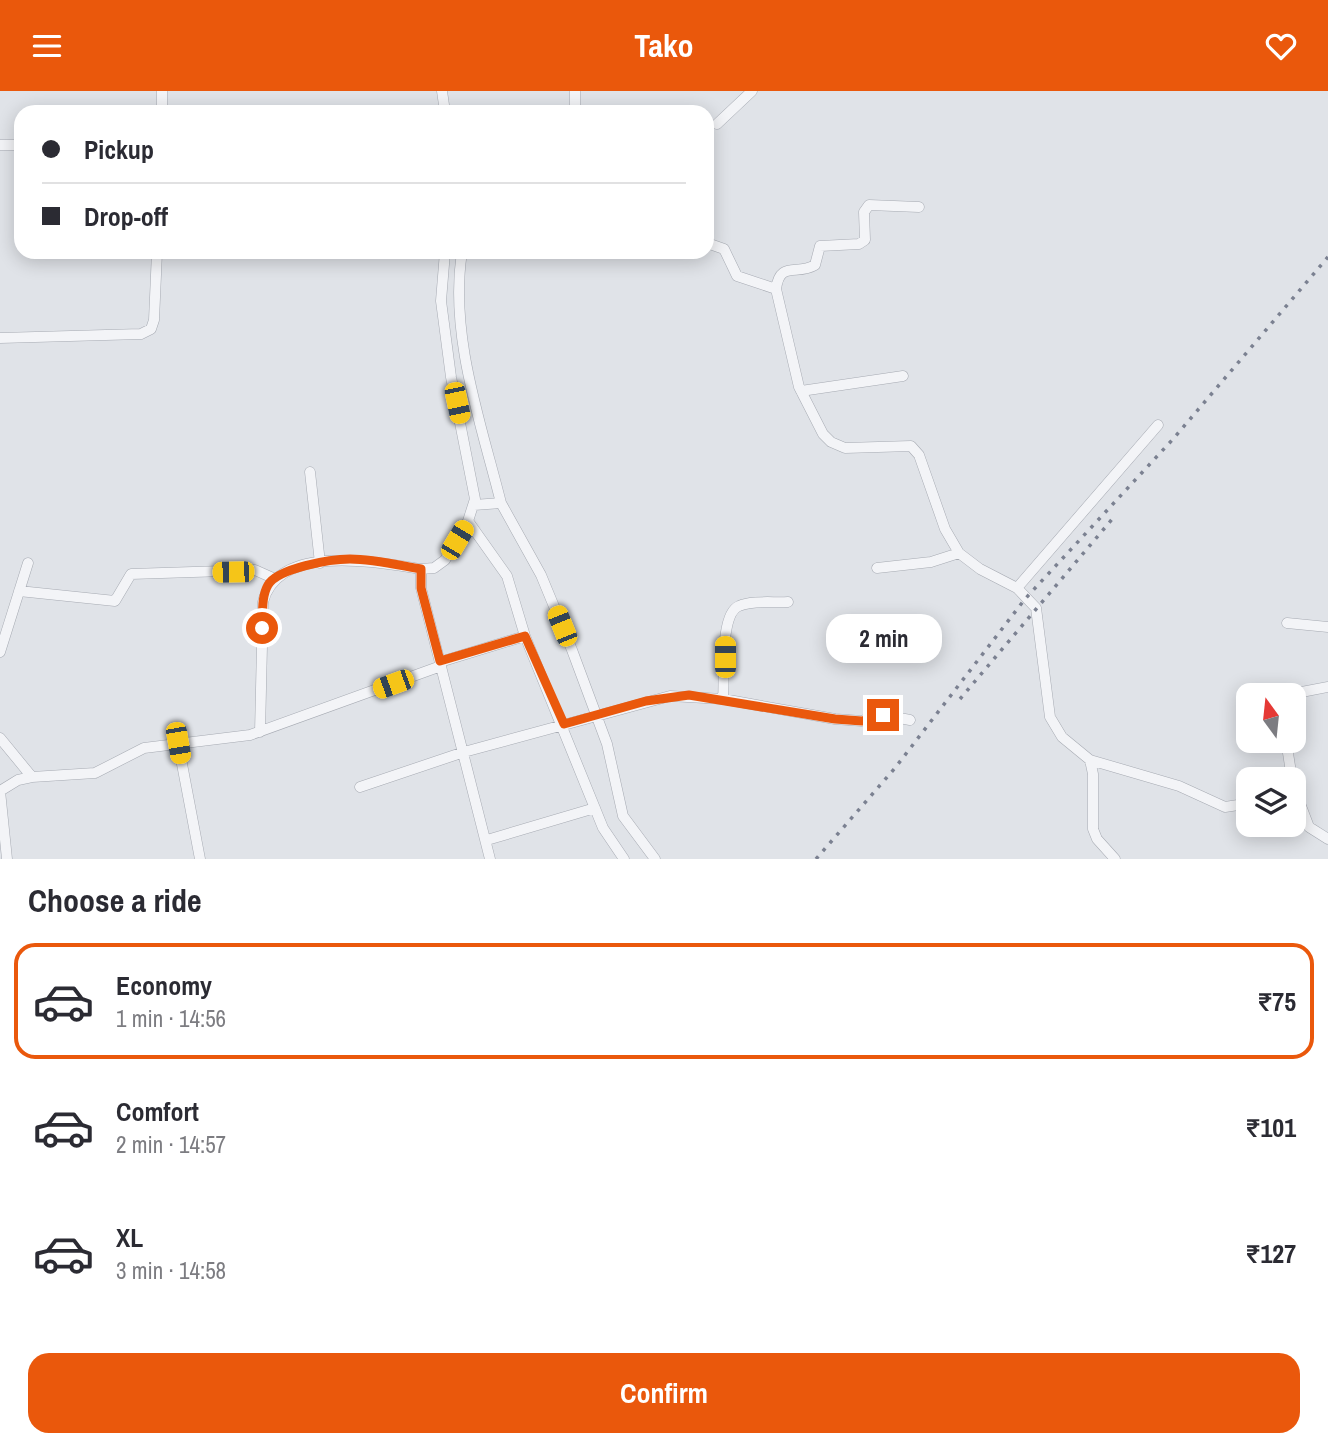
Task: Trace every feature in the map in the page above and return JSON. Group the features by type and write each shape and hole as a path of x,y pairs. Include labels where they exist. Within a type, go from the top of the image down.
{"street":[{"path":"717,124 752,91"},
{"path":"919,207 869,205 864,212 865,240 859,244 820,246 815,265 783,272 778,278 776,289 801,391 831,442 845,448 911,446 919,454 945,529 960,553 980,569 1017,588 1036,608 1050,717 1062,737 1090,760 1179,786 1225,807 1236,805"},
{"path":"714,245 724,249 737,276 776,289"},
{"path":"0,338 141,334 151,329 155,320 157,259"},
{"path":"260,732 263,602 273,578 287,571 349,559 421,569 440,565 468,521 474,505 474,482 451,377 441,301 444,259"},
{"path":"462,259 459,296 462,334 494,503 541,575 591,716 610,756 623,816 654,859"},
{"path":"801,391 903,376"},
{"path":"1017,588 1158,425"},
{"path":"310,472 320,563"},
{"path":"474,505 494,503"},
{"path":"468,521 507,576 525,636 564,724 603,828 624,859"},
{"path":"877,568 931,562 960,553"},
{"path":"0,652 28,563"},
{"path":"421,569 421,588 491,859"},
{"path":"19,591 115,601 131,574 255,570 273,578"},
{"path":"723,699 725,626 732,612 739,605 788,602"},
{"path":"1287,623 1328,627"},
{"path":"7,859 0,791 18,780 95,773 145,748 260,732 440,664 525,636"},
{"path":"1306,691 1328,687"},
{"path":"360,787 464,752 670,696 723,699 835,719 862,721 878,714 910,720"},
{"path":"0,738 32,777"},
{"path":"178,743 200,859"},
{"path":"1090,760 1093,774 1093,829 1115,859"},
{"path":"487,840 595,808"},
{"path":"1306,819 1309,827 1328,839"}],"railway":[{"path":"816,859 895,768 1025,599 1174,438 1328,257"},
{"path":"960,699 1114,517"}],"route":[{"path":"262,628 263,602 273,578 287,571 330,561 365,560 421,569 421,588 440,661 525,636 564,724 646,701 689,695 835,719 862,721 873,715 883,715"}]}
